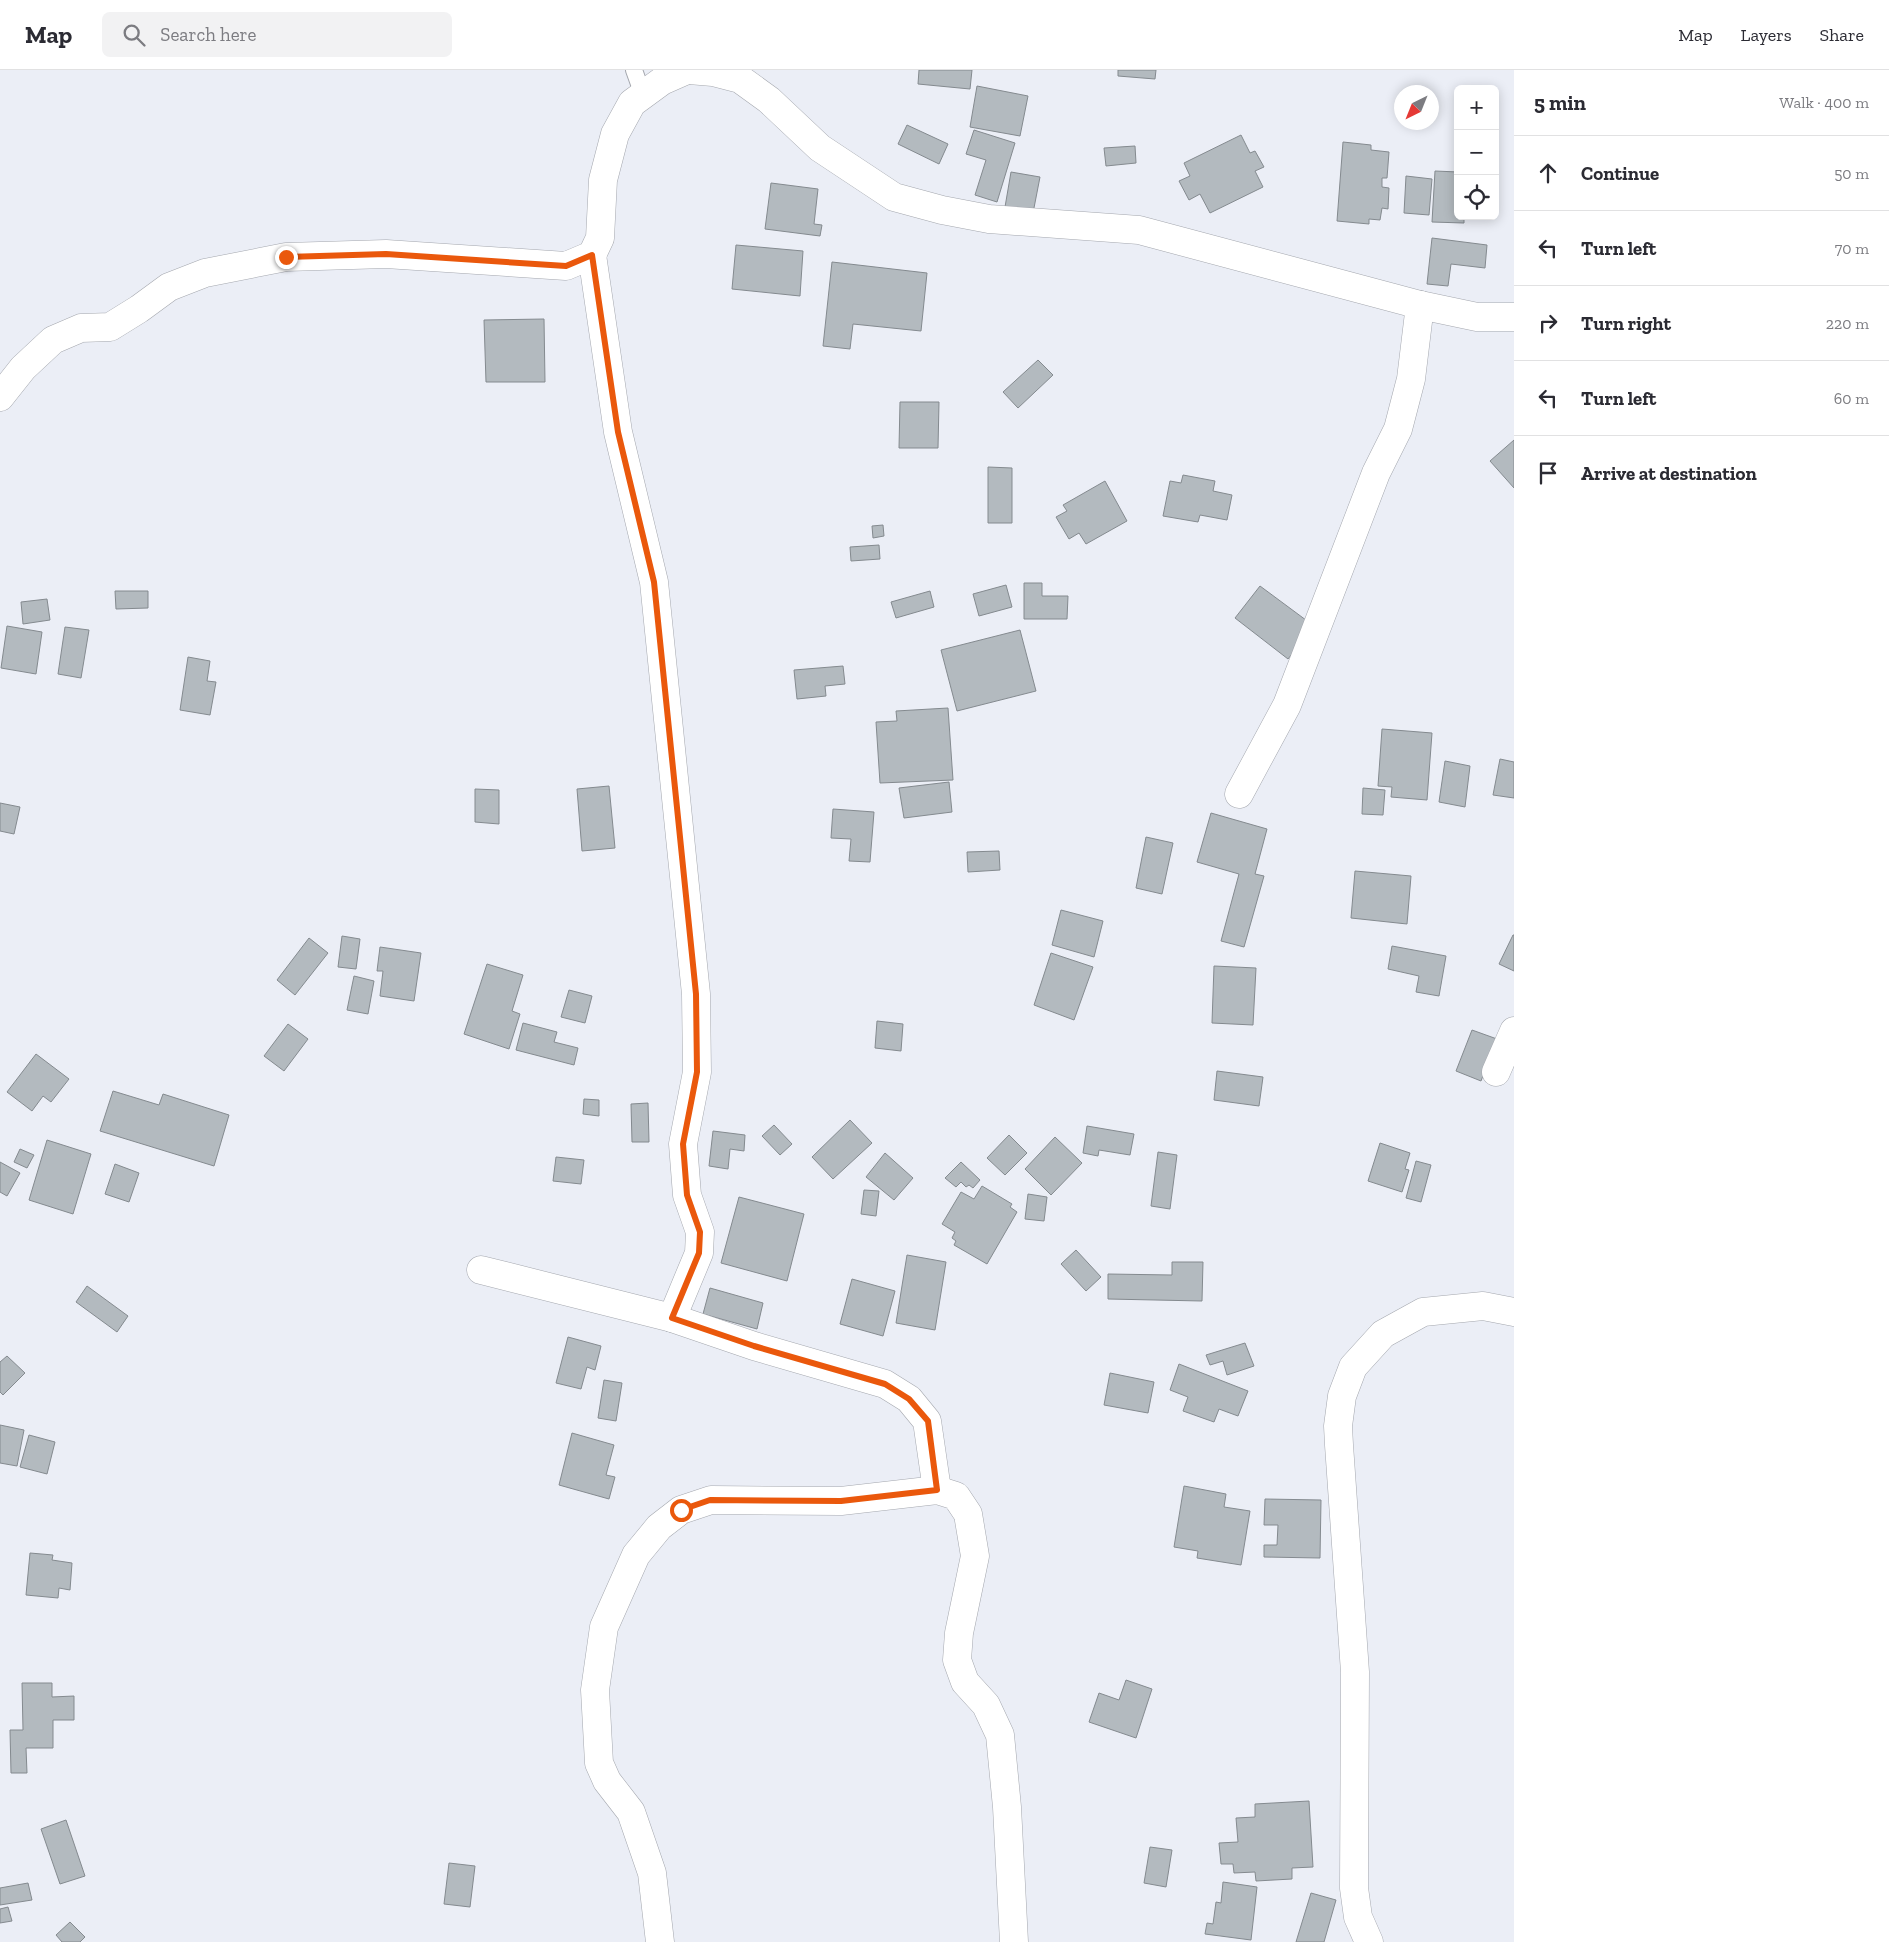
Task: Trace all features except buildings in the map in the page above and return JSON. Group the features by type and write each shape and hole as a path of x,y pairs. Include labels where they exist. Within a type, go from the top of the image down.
{"street":[{"path":"672,1318 699,1253 700,1232 687,1195 683,1144 697,1072 696,994 654,582 618,432 592,255 600,238 603,180 615,134 632,103 639,82 662,81 688,70 713,72 740,79 769,100 820,148 894,197 942,210 990,219 1139,230 1420,305 1477,317 1514,317"},
{"path":"0,397 22,368 53,340 81,328 110,327 140,309 169,287 206,273 286,257 386,254 566,266 592,255"},
{"path":"1239,794 1287,705 1376,473 1398,428 1411,380 1420,305"},
{"path":"1496,1072 1514,1030"},
{"path":"481,1270 672,1318 754,1346 885,1384 909,1399 928,1421 937,1490"},
{"path":"1369,1942 1358,1917 1354,1888 1355,1672 1338,1426 1342,1396 1353,1367 1383,1334 1423,1312 1483,1306 1514,1312"},
{"path":"660,1942 652,1873 631,1812 607,1781 599,1763 595,1690 604,1627 636,1555 659,1527 681,1510 710,1500 841,1501 937,1490 956,1496 968,1514 975,1556 959,1633 957,1660 965,1682 986,1705 1000,1735 1007,1807 1014,1942"}],"route":[{"path":"286,257 386,254 566,266 592,255 618,432 654,582 696,994 697,1072 683,1144 687,1195 700,1232 699,1253 672,1318 754,1346 885,1384 909,1399 928,1421 937,1490 841,1501 710,1500 681,1510"}]}
